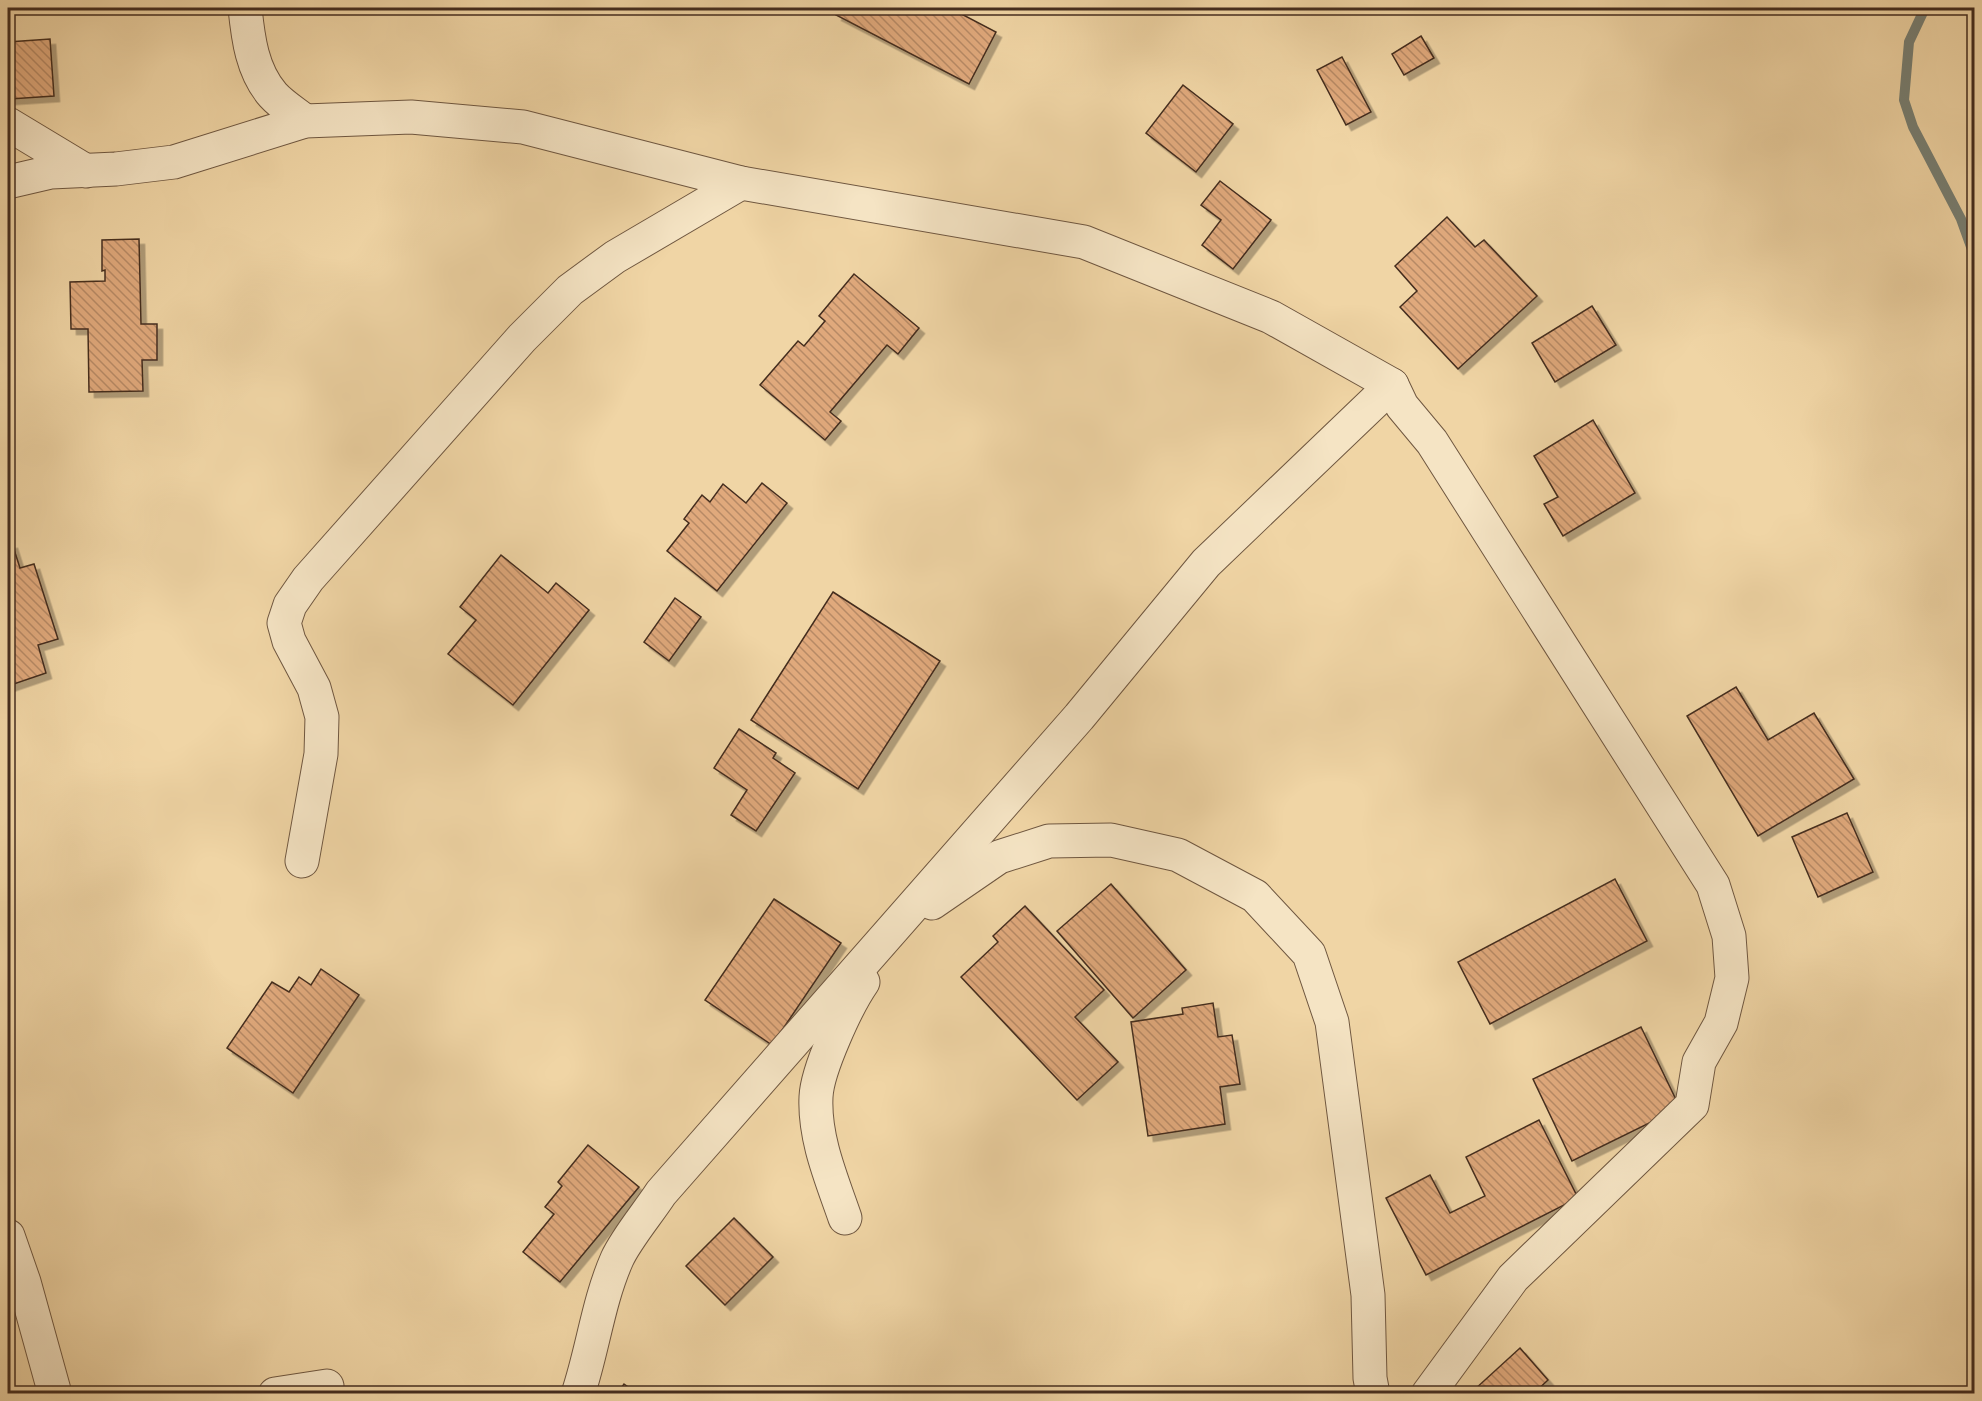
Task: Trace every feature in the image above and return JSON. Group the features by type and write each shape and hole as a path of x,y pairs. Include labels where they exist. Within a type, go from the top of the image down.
{"street":[{"path":"245,8 248,39 256,66 273,94 305,121"},
{"path":"8,182 51,172 86,171 174,162 305,121 411,117 523,127 741,183 1084,242 1271,317 1392,386 1402,406 1432,442 1713,885 1729,936 1732,978 1721,1023 1699,1062 1692,1105 1513,1278 1428,1394"},
{"path":"8,124 86,171"},
{"path":"302,861 321,754 322,717 314,688 289,641 284,623 290,605 308,579 514,347 570,290 615,257 741,183"},
{"path":"578,1394 601,1305 618,1257 661,1193 1079,717 1206,563 1392,386"},
{"path":"845,1218 820,1141 816,1096 828,1054 856,992 888,944 927,906 999,857 1049,841 1111,840 1178,855 1255,896 1309,954 1332,1022 1366,1272 1372,1394"},
{"path":"8,1236 24,1282 55,1394"},
{"path":"275,1394 327,1386"}],"building":[{"path":"840,8 950,8 996,32 969,84 836,15"},
{"path":"1421,36 1434,58 1404,75 1392,54"},
{"path":"50,39 54,96 10,99 8,42"},
{"path":"1342,57 1371,112 1346,125 1317,70"},
{"path":"1183,85 1233,124 1196,172 1146,133"},
{"path":"1220,181 1271,220 1233,269 1202,245 1221,220 1201,205"},
{"path":"1447,217 1475,247 1484,240 1537,296 1458,369 1400,307 1417,291 1395,266"},
{"path":"139,239 141,324 157,324 157,360 142,360 143,391 89,392 88,329 71,329 70,282 105,281 105,270 102,271 102,240"},
{"path":"854,274 919,328 898,354 887,345 830,412 841,421 825,440 760,385 798,341 804,346 825,321 819,316"},
{"path":"1592,306 1616,345 1555,382 1532,343"},
{"path":"1593,420 1635,493 1563,536 1544,504 1558,497 1534,456"},
{"path":"762,483 787,503 717,591 667,551 689,523 684,519 702,495 710,502 723,484 746,503"},
{"path":"12,543 20,568 34,564 58,639 38,645 46,673 8,686 8,544"},
{"path":"501,555 548,593 556,583 589,610 513,705 448,654 476,620 460,607"},
{"path":"833,592 940,661 858,789 751,720"},
{"path":"675,598 701,617 669,661 644,642"},
{"path":"1736,687 1768,740 1814,713 1854,779 1758,836 1687,716"},
{"path":"739,729 776,753 773,758 795,773 756,831 731,815 747,790 714,768"},
{"path":"1847,813 1873,872 1818,897 1792,837"},
{"path":"1615,879 1647,941 1490,1024 1458,962"},
{"path":"1111,884 1186,970 1133,1018 1057,931"},
{"path":"774,899 841,943 772,1045 705,1000"},
{"path":"1025,906 1104,990 1075,1017 1118,1062 1077,1100 961,977 998,942 993,936"},
{"path":"321,969 359,995 293,1093 227,1048 272,982 289,992 299,977 311,985"},
{"path":"1213,1003 1218,1037 1232,1035 1240,1084 1220,1087 1225,1124 1148,1136 1131,1022 1183,1014 1182,1008"},
{"path":"1641,1027 1680,1108 1572,1161 1533,1079"},
{"path":"1539,1120 1578,1198 1426,1275 1386,1198 1430,1175 1450,1213 1485,1196 1466,1157"},
{"path":"588,1145 639,1187 560,1282 523,1252 554,1214 545,1207 562,1186 558,1182"},
{"path":"734,1218 773,1257 725,1305 686,1266"},
{"path":"1520,1348 1548,1380 1533,1394 1477,1394 1474,1390"},
{"path":"624,1384 638,1394 617,1394"}],"waterway":[{"path":"1925,8 1909,42 1904,100 1913,127 1961,219 1974,255"}]}
